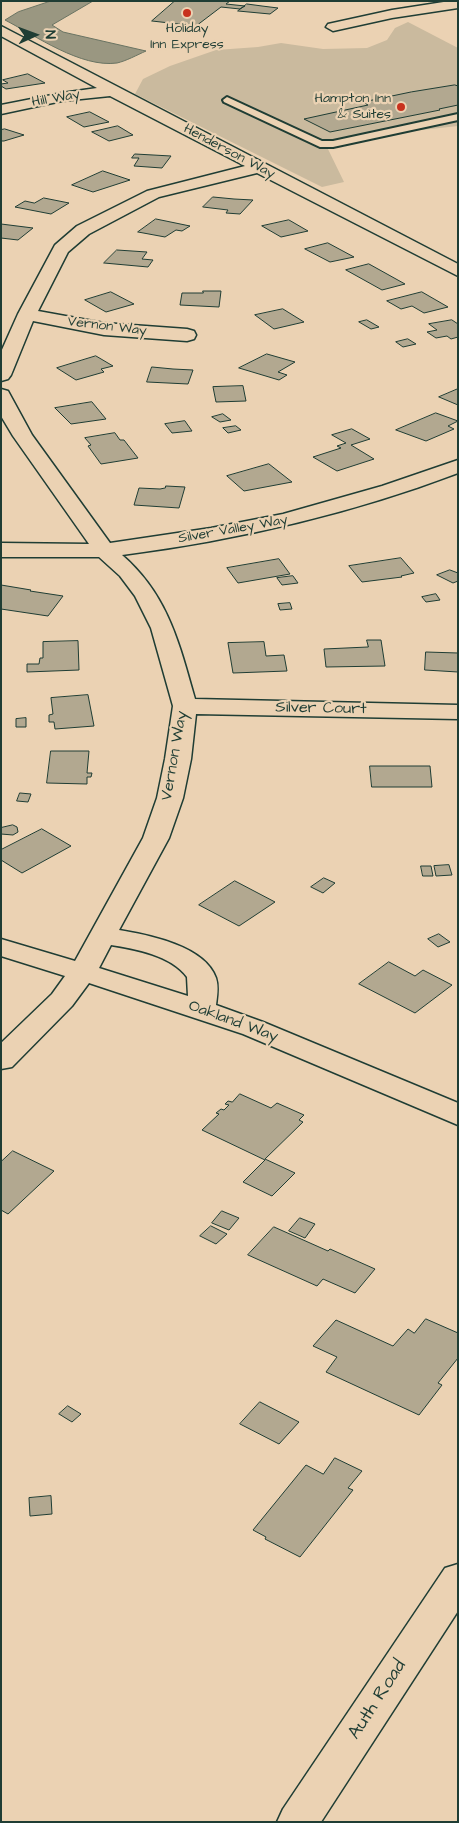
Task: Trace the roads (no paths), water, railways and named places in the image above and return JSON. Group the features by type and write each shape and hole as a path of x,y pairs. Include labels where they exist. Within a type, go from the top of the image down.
{"street":[{"path":"333,27 392,14 458,4"},
{"name":"Henderson Way","path":"1,30 258,168 458,271"},
{"name":"Hill Way","path":"1,110 62,97 112,91"},
{"path":"1,375 27,314 61,249 83,230 153,194 258,168"},
{"name":"Vernon Way","path":"27,314 104,330 187,335"},
{"name":"Vernon Way","path":"1,395 3,402 23,436 104,550 128,571 146,595 163,628 185,706 178,759 170,798 156,838 82,973 62,1000 1,1060"},
{"name":"Silver Valley Way","path":"1,550 104,550 278,523 355,501 458,466"},
{"name":"Silver Court","path":"185,706 458,712"},
{"path":"103,936 145,943 172,954 193,966 200,975 203,985 201,1010"},
{"name":"Oakland Way","path":"1,947 253,1028 458,1115"},
{"name":"Auth Road","path":"298,1822 458,1579"}],"lane":[{"path":"227,100 320,144 333,144 458,116"}],"place":[{"name":"Holiday Inn Express","path":"187,13"},
{"name":"Hampton Inn & Suites","path":"401,107"}]}
